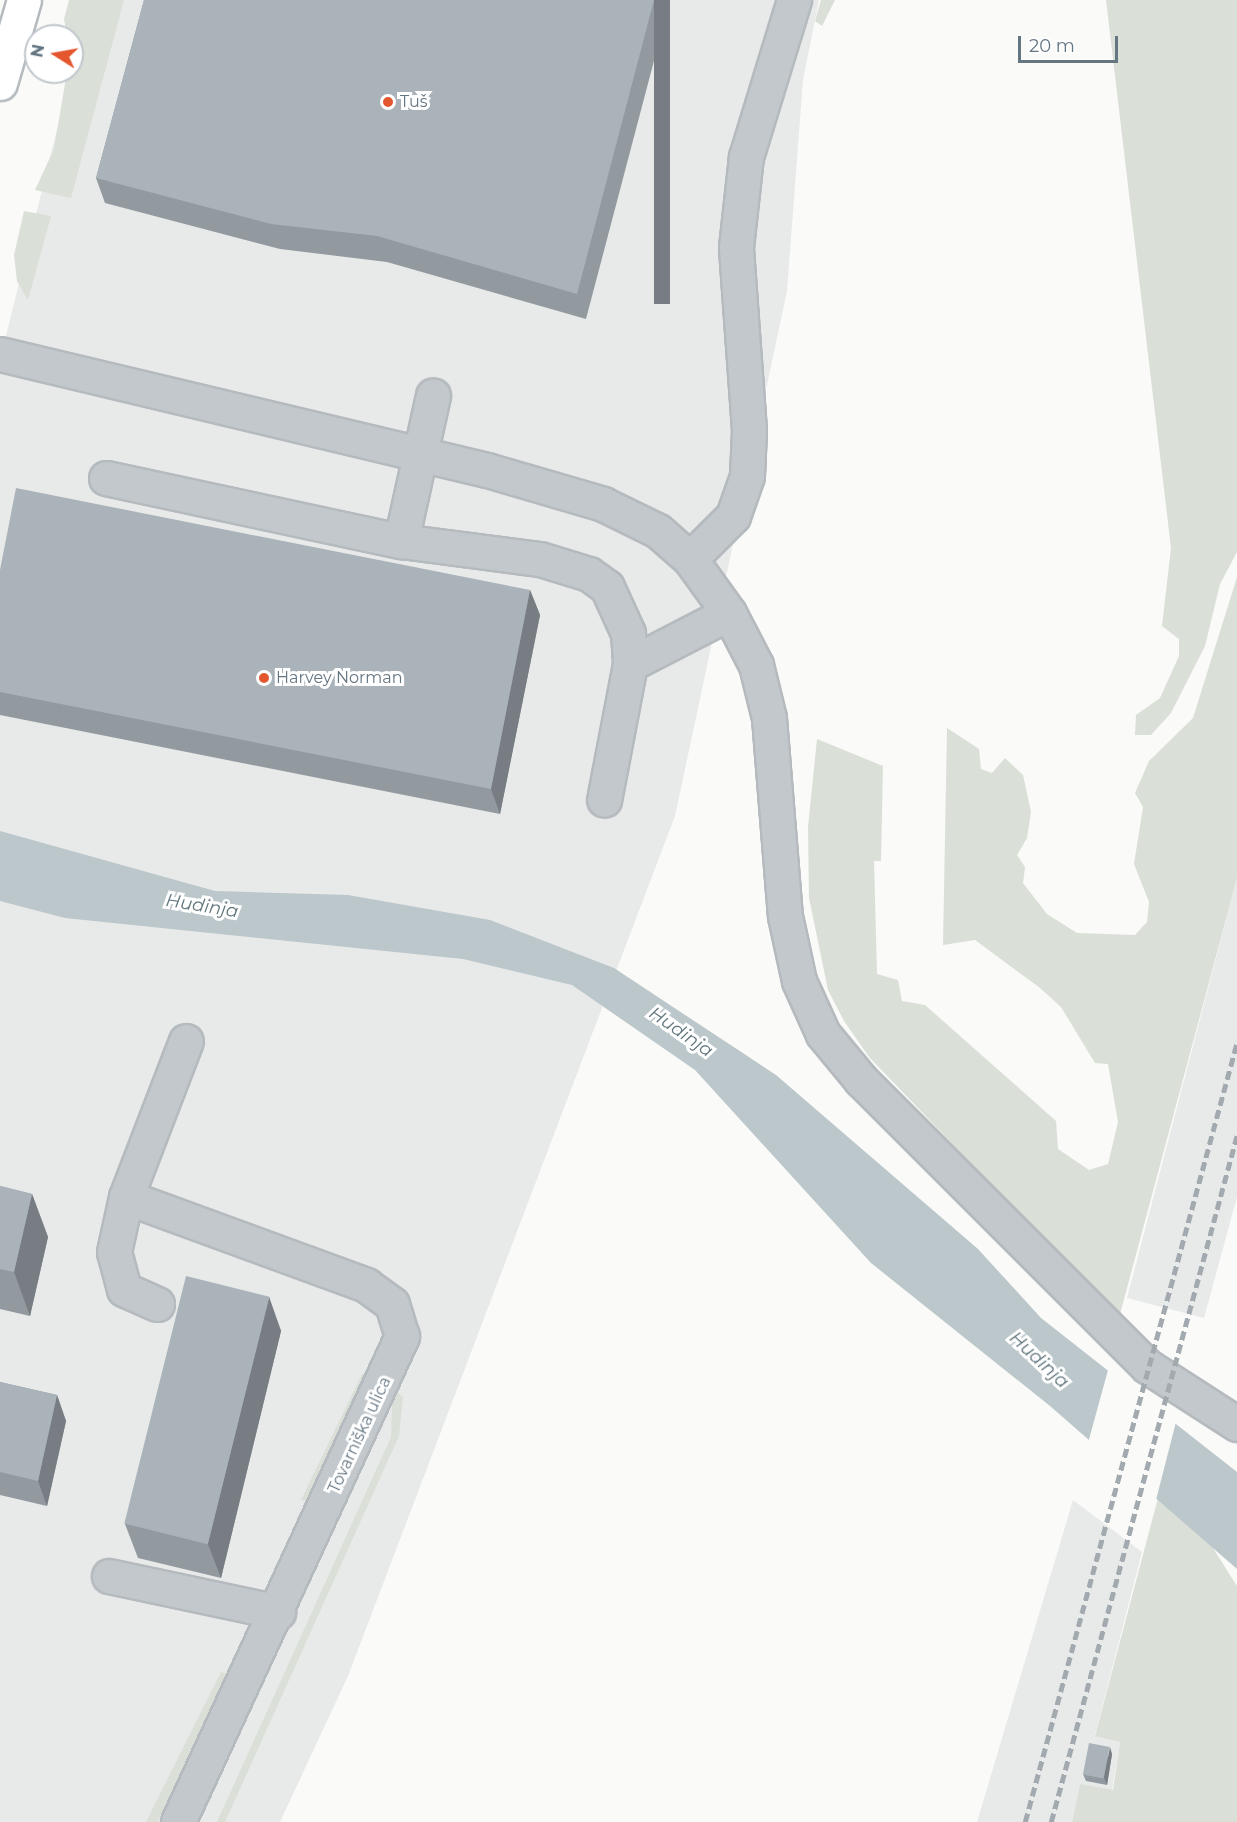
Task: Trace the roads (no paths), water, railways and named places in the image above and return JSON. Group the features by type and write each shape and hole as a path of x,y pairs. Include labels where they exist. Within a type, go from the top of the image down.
{"main road":[{"path":"0,83 24,0"}],"street":[{"path":"690,559 733,516 747,476 749,430 736,247 746,157 794,0"},
{"path":"0,354 421,452 603,504 658,531 690,559 729,613 756,665 769,718 785,916 799,981 823,1034 861,1080 1147,1366 1237,1424"},
{"path":"401,541 433,395"},
{"path":"106,478 401,541 540,558 589,574 620,607 630,664 604,800"},
{"path":"630,664 729,613"},
{"path":"157,1304 124,1289 116,1270 114,1252 126,1197 186,1041"},
{"name":"Tovarniška ulica","path":"126,1197 322,1266 366,1285 392,1304 402,1336 393,1364 178,1822"},
{"path":"109,1576 278,1612"}],"water":[{"name":"Hudinja","path":"0,831 215,891 348,895 490,920 614,968 776,1075 978,1249 1041,1318 1237,1472 1237,1569 1050,1406 871,1263 695,1070 572,985 463,959 65,918 0,901"}],"railway":[{"path":"1025,1822 1237,1042"},
{"path":"1051,1822 1237,1135"}],"place":[{"name":"Tuš","path":"388,102"},
{"name":"Harvey Norman","path":"264,678"}]}
